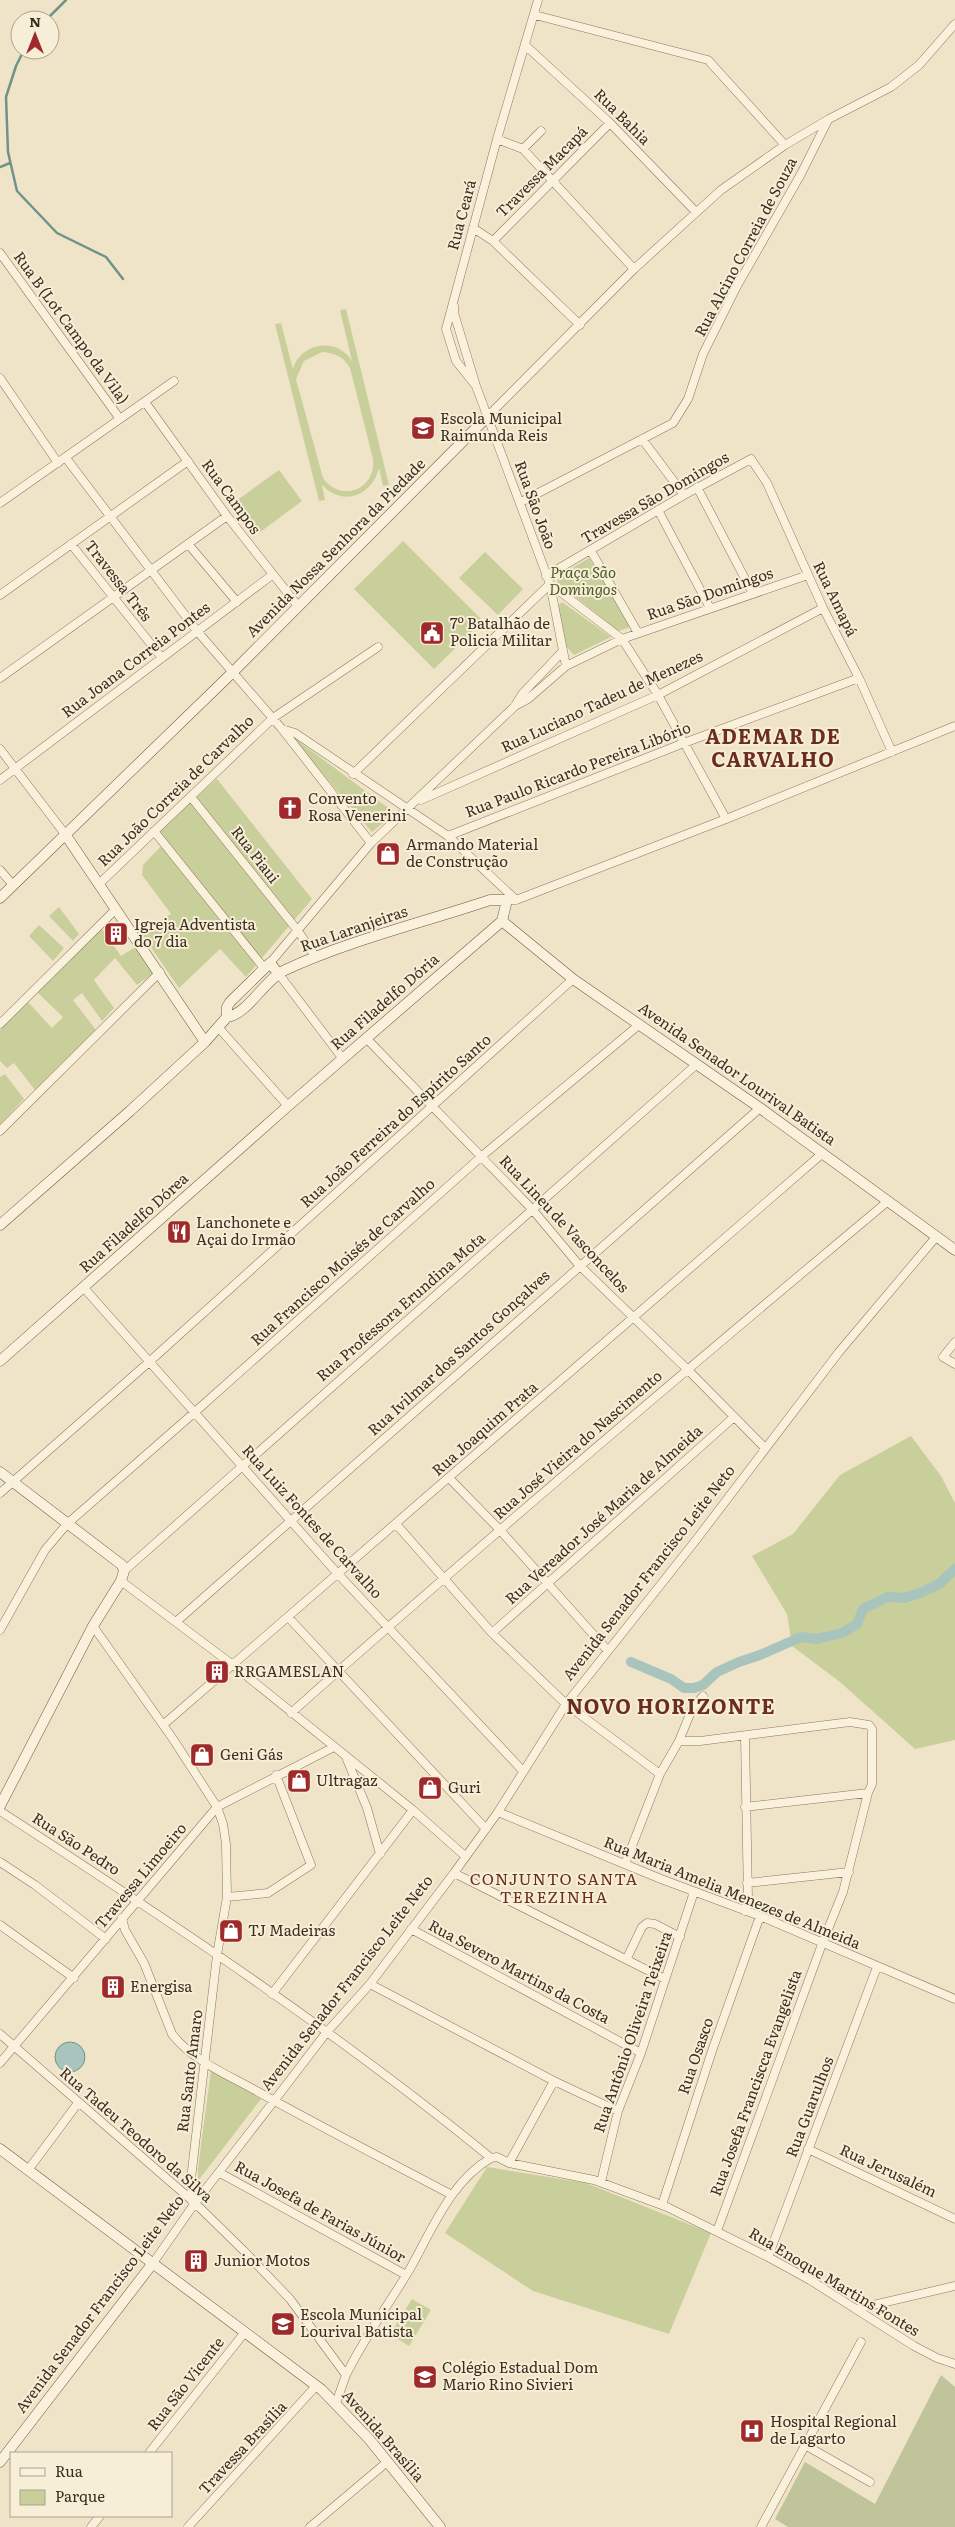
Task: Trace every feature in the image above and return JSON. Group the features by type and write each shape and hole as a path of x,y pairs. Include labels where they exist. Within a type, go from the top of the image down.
{"street":[{"name":"Rua Ceará","path":"476,386 456,361 446,329 497,139 538,0"},
{"path":"535,15 708,60 785,145"},
{"name":"Avenida Nossa Senhora da Piedade","path":"0,898 233,672 634,269 696,212 747,170 785,145 829,119 891,87 925,60 955,24"},
{"name":"Rua Bahia","path":"525,45 610,123 696,212"},
{"name":"Rua Alcino Correia de Souza","path":"521,502 673,423 681,414 703,354 737,286 801,174 829,119"},
{"name":"Travessa Macapá","path":"493,241 551,180 610,123"},
{"path":"523,149 541,131"},
{"path":"497,139 523,149 634,269"},
{"path":"473,228 493,241 580,325"},
{"name":"Rua B (Lot Campo da Vila)","path":"0,253 120,419"},
{"name":"Rua São João","path":"454,300 454,313 476,386 521,502 550,584"},
{"path":"0,378 58,463"},
{"path":"1,502 174,382"},
{"name":"Rua Campos","path":"145,402 227,516 272,576 298,606"},
{"path":"642,439 684,495"},
{"path":"66,458 197,631 273,718 371,843"},
{"name":"Travessa São Domingos","path":"546,576 684,495 752,459"},
{"name":"Rua Amapá","path":"752,459 767,483 823,608 859,678 892,752"},
{"path":"0,595 188,461"},
{"path":"697,488 753,594"},
{"path":"658,510 710,608"},
{"path":"0,678 189,545 227,516"},
{"name":"Travessa Três","path":"71,544 162,658"},
{"path":"189,545 237,602"},
{"path":"591,551 638,633"},
{"name":"Rua São Domingos","path":"622,639 808,574"},
{"name":"Rua Joana Correia Pontes","path":"0,780 272,576"},
{"path":"550,584 622,639 658,695 726,819"},
{"path":"550,584 566,666"},
{"path":"353,774 550,584"},
{"name":"Rua Luciano Tadeu de Menezes","path":"417,801 658,695 823,608"},
{"path":"515,706 528,699 566,666 622,639"},
{"name":"Rua João Correia de Carvalho","path":"98,884 273,718 378,647"},
{"path":"267,966 371,843 409,809 515,706 523,693 563,651"},
{"name":"Rua Paulo Ricardo Pereira Libório","path":"448,836 684,743 859,678"},
{"path":"502,921 511,900 726,819 955,726"},
{"path":"282,729 295,733 353,774 448,836 511,900"},
{"path":"0,749 65,834 206,1042"},
{"name":"Rua Piaui","path":"191,797 298,931 315,956"},
{"path":"154,832 267,966 278,973 343,1059"},
{"path":"0,870 14,884"},
{"name":"Rua Laranjeiras","path":"0,1225 130,1111 206,1042 227,1017 237,1014 278,973 315,956 490,900 511,900"},
{"path":"0,1024 115,910"},
{"name":"Avenida Senador Lourival Batista","path":"502,921 573,979 760,1108 955,1250"},
{"name":"Rua Filadelfo Dória","path":"288,1106 502,921"},
{"name":"Rua Laranjeiras","path":"227,1017 227,1007 230,1002 267,966"},
{"path":"0,1131 160,972"},
{"name":"Rua João Ferreira do Espírito Santo","path":"0,1493 149,1362 573,979"},
{"name":"Rua Francisco Moisés de Carvalho","path":"0,1630 44,1550 67,1524 482,1156 640,1024"},
{"path":"218,1027 288,1106"},
{"name":"Rua Lineu de Vasconcelos","path":"366,1038 532,1209 579,1265 687,1369 765,1448"},
{"name":"Rua Professora Erundina Mota","path":"124,1571 696,1064"},
{"name":"Rua Filadelfo Dórea","path":"0,1361 288,1106"},
{"name":"Rua Ivilmar dos Santos Gonçalves","path":"177,1621 579,1265 760,1108"},
{"name":"Rua Joaquim Prata","path":"163,1725 823,1153"},
{"name":"Rua José Vieira do Nascimento","path":"291,1713 387,1627 687,1369 887,1202"},
{"name":"Avenida Senador Francisco Leite Neto","path":"0,2462 153,2263 193,2202 220,2173 326,2032 370,1984 454,1873 498,1812 522,1771 566,1704 696,1540 839,1352 936,1237"},
{"name":"Rua Luiz Fontes de Carvalho","path":"84,1288 292,1520 337,1573 522,1771"},
{"path":"955,1342 943,1357 955,1364"},
{"name":"Rua Vereador José Maria de Almeida","path":"492,1634 734,1417"},
{"path":"0,1472 122,1565 124,1571 121,1581 93,1626 0,1806"},
{"path":"450,1478 500,1530 608,1651"},
{"path":"396,1524 492,1634 566,1704 660,1774"},
{"path":"121,1581 177,1621 233,1665 413,1810 466,1856"},
{"path":"288,1617 486,1829"},
{"name":"Rua Santo Amaro","path":"93,1626 163,1725 217,1807 223,1824 226,1844 227,1897 217,1955 191,2179 193,2202"},
{"path":"625,1864 660,1774 679,1741 692,1709 703,1696"},
{"name":"Rua Josefa Franciscca Evangelista","path":"716,2231 822,1944 838,1907 849,1872 869,1791 873,1734 869,1725 850,1722 745,1736"},
{"path":"679,1741 745,1736 748,1899 745,1911"},
{"name":"Travessa Limoeiro","path":"0,2063 74,1978 136,1900 217,1807 276,1775 334,1748"},
{"path":"345,1755 367,1808 380,1854"},
{"path":"227,1897 268,1893 311,1865 276,1775"},
{"path":"745,1807 869,1791"},
{"path":"272,1994 413,1810"},
{"name":"Rua São Pedro","path":"0,1811 136,1900"},
{"name":"Rua Maria Amelia Menezes de Almeida","path":"498,1812 694,1892 760,1916 955,1999"},
{"path":"0,1862 35,1885 106,1939"},
{"path":"747,1884 849,1872"},
{"path":"454,1873 665,1979"},
{"name":"Rua Antônio Oliveira Teixeira","path":"601,2182 618,2111 641,2053 694,1892"},
{"name":"Rua Enoque Martins Fontes","path":"136,1900 326,2032 491,2158 497,2157 509,2163 601,2182 662,2205 768,2257 914,2346 937,2358 955,2364"},
{"name":"Rua Osasco","path":"662,2205 712,2051 760,1916"},
{"path":"122,1918 125,1930 144,1963 172,2034 178,2042 205,2062 274,2101 452,2195"},
{"path":"626,1958 640,1931 647,1923 655,1924 680,1937"},
{"path":"0,1925 74,1978"},
{"name":"Rua Severo Martins da Costa","path":"411,1929 641,2053"},
{"name":"Rua Guarulhos","path":"768,2257 877,1967"},
{"path":"370,1984 554,2081 618,2111"},
{"name":"Rua Tadeu Teodoro da Silva","path":"0,2034 78,2104 193,2202 290,2299 346,2375"},
{"path":"509,2163 554,2081"},
{"path":"28,2170 78,2104"},
{"name":"Avenida Brasília","path":"0,2149 245,2332 336,2403 369,2439 440,2527"},
{"name":"Rua Jerusalém","path":"808,2149 955,2218"},
{"path":"336,2403 346,2375 358,2351 406,2275 452,2195 482,2164 491,2158"},
{"name":"Rua Josefa de Farias Júnior","path":"220,2173 406,2275"},
{"path":"856,2309 955,2286"},
{"name":"Rua São Vicente","path":"151,2452 245,2332"},
{"path":"761,2527 861,2342"},
{"name":"Travessa Brasília","path":"188,2527 316,2386"},
{"path":"805,2445 870,2482"},
{"path":"310,2527 387,2462"}],"green space":[{"path":"346,309 389,485 383,486 379,468 370,486 356,495 339,496 330,492 322,485 325,500 319,501 275,324 281,323 293,369 303,353 311,348 320,346 337,348 352,361 340,310","holes":["322,352 342,358 350,368 373,459 369,479 363,485 348,491 330,486 323,478 296,379 304,361"]},
{"path":"279,470 302,501 259,533 236,501"},
{"path":"403,541 483,621 434,669 354,589"},
{"path":"485,552 523,589 498,615 459,578"},
{"name":"Praça São Domingos","path":"589,558 631,627 618,631 557,582 559,576"},
{"name":"Praça São Domingos","path":"562,602 611,637 574,655 565,645 558,606"},
{"path":"289,734 395,813 372,832"},
{"path":"217,779 312,899 246,977 220,949 179,988 141,933 171,914 142,875 143,865 166,841 158,832"},
{"path":"59,907 79,934 73,941 49,916"},
{"path":"39,925 64,948 53,961 29,936"},
{"path":"100,926 121,956 137,946 156,971 137,985 115,958 94,980 114,1008 102,1021 82,993 73,1000 96,1030 35,1090 14,1063 7,1068 0,1061 0,1030 28,1002 52,1028 63,1017 37,992"},
{"path":"5,1074 24,1099 0,1125 0,1077"},
{"path":"911,1436 941,1476 955,1503 955,1740 915,1749 840,1682 792,1646 787,1614 752,1556 793,1534 840,1475"},
{"path":"211,2070 261,2099 198,2181 198,2168"},
{"path":"487,2167 586,2183 711,2233 669,2334 533,2291 445,2233"},
{"path":"412,2299 431,2310 409,2346 390,2334"},
{"path":"941,2375 955,2387 955,2527 788,2527 775,2519 805,2462 875,2504"}],"water":[{"path":"70,2042 76,2043 84,2051 84,2063 76,2071 70,2072 64,2071 56,2063 55,2057 56,2051 64,2043"}],"waterway":[{"path":"56,10 66,0"},
{"path":"19,60 6,97 8,152 17,191 57,233 106,257 123,279"},
{"path":"0,167 10,163"},
{"path":"631,1662 671,1679 684,1688 694,1688 703,1685 717,1672 801,1637 816,1639 842,1633 857,1624 863,1609 888,1597 904,1598 920,1593 939,1584 955,1569"}],"place":[{"name":"Escola Municipal Raimunda Reis","path":"423,428"},
{"name":"7º Batalhão de Policia Militar","path":"432,633"},
{"name":"Convento Rosa Venerini","path":"290,808"},
{"name":"Armando Material de Construção","path":"388,854"},
{"name":"Igreja Adventista do 7 dia","path":"116,934"},
{"name":"Lanchonete e Açai do Irmão","path":"179,1232"},
{"name":"RRGAMESLAN","path":"217,1672"},
{"name":"Geni Gás","path":"202,1755"},
{"name":"Ultragaz","path":"299,1781"},
{"name":"Guri","path":"430,1788"},
{"name":"TJ Madeiras","path":"231,1931"},
{"name":"Energisa","path":"113,1987"},
{"name":"Junior Motos","path":"196,2261"},
{"name":"Escola Municipal Lourival Batista","path":"283,2324"},
{"name":"Colégio Estadual Dom Mario Rino Sivieri","path":"425,2377"},
{"name":"Hospital Regional de Lagarto","path":"752,2431"}],"district":[{"name":"ADEMAR DE CARVALHO","path":"773,748"},
{"name":"NOVO HORIZONTE","path":"671,1707"},
{"name":"CONJUNTO SANTA TEREZINHA","path":"554,1888"}]}
